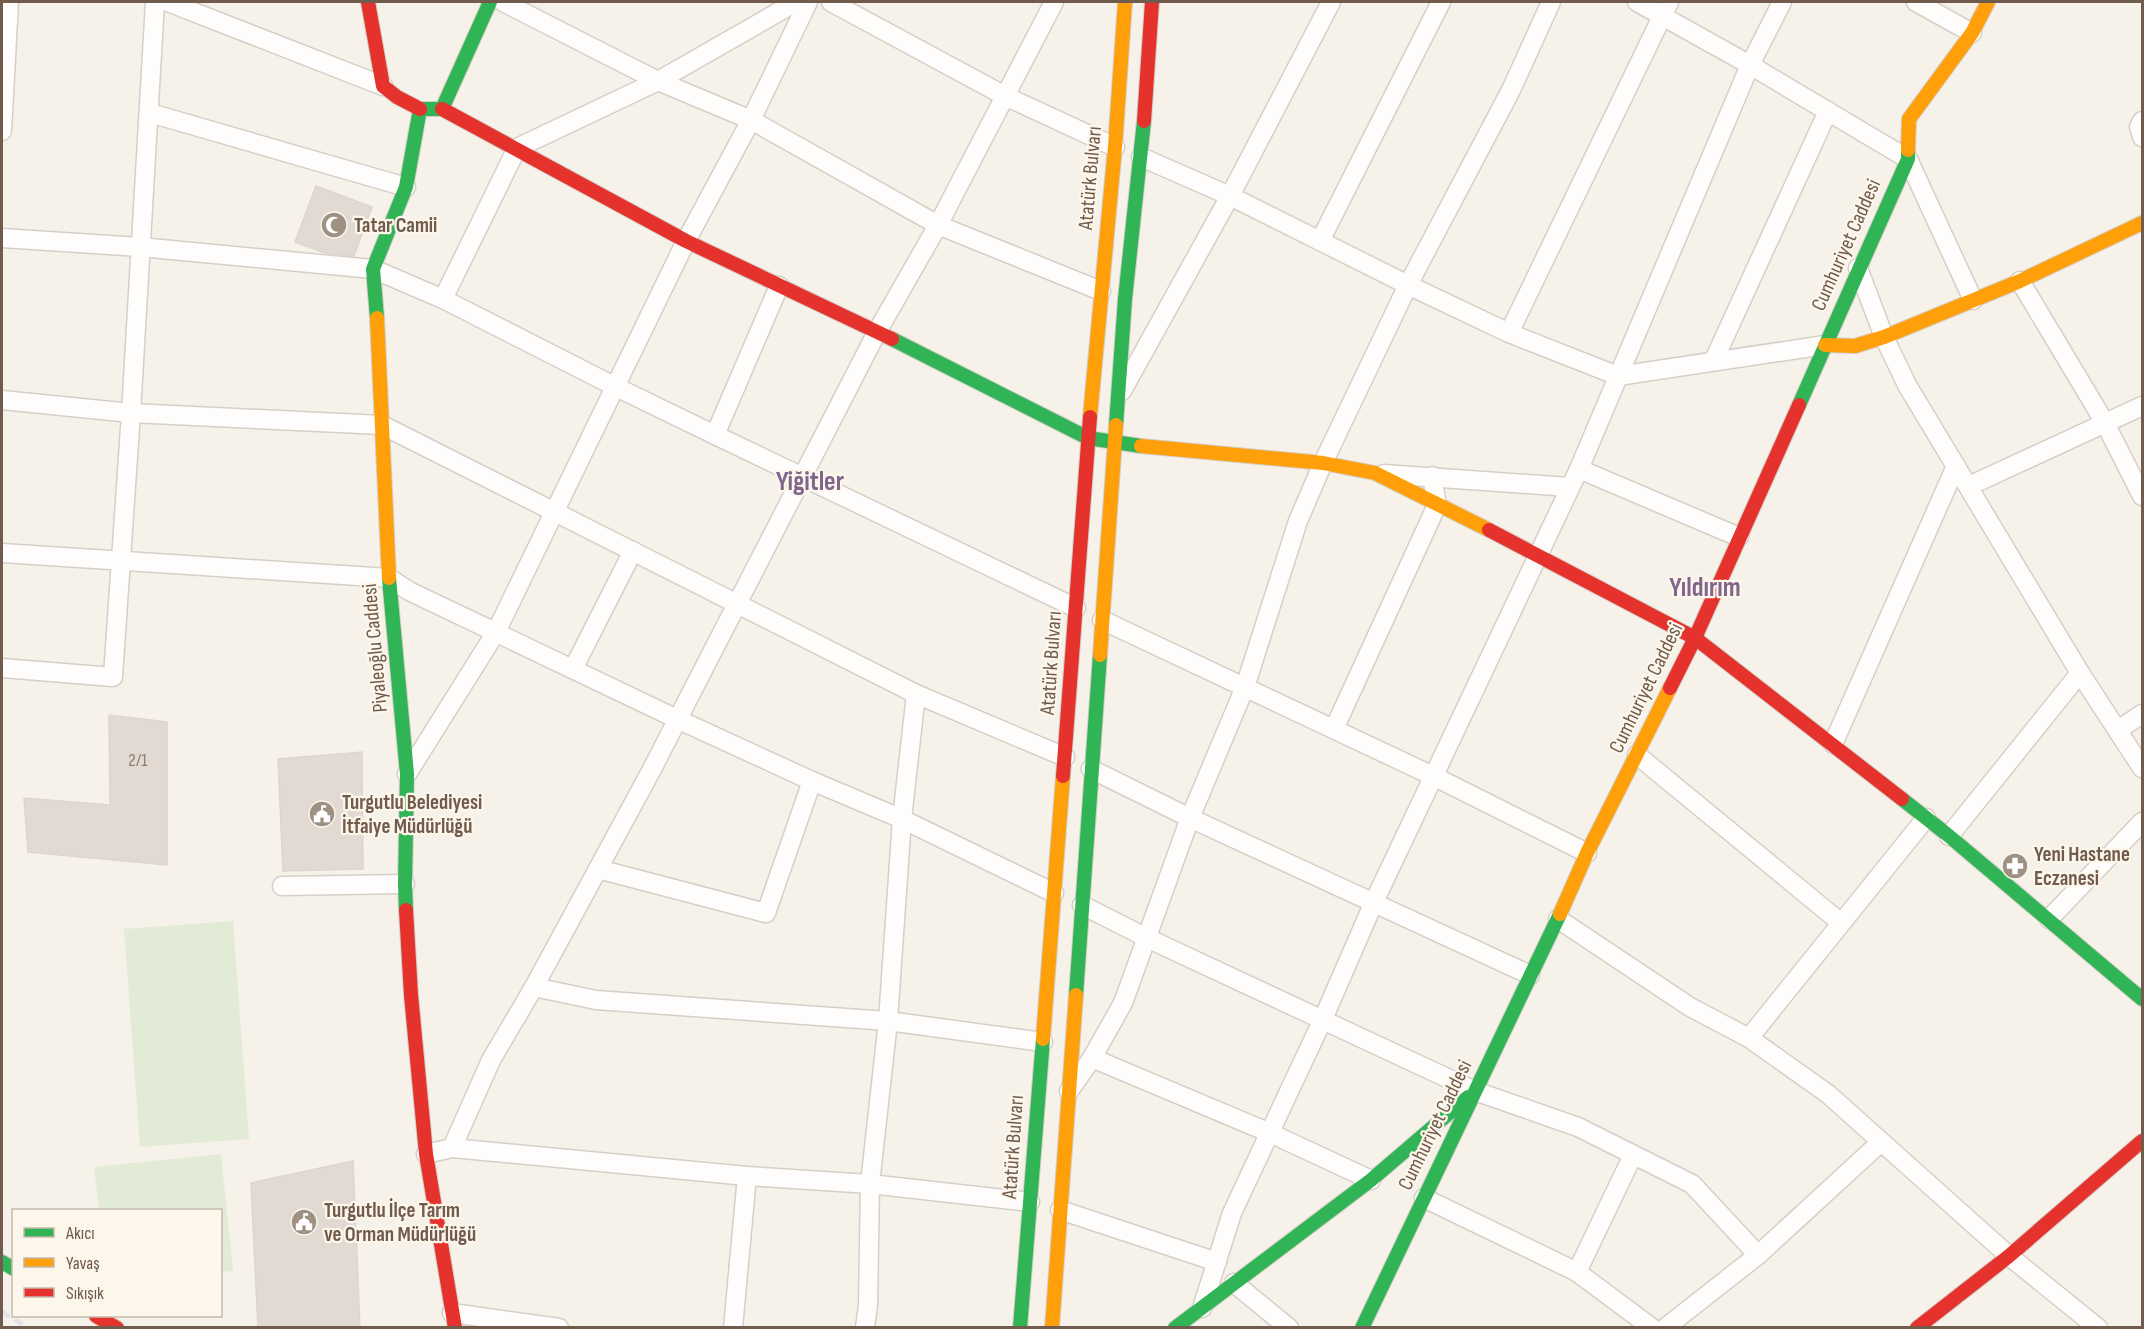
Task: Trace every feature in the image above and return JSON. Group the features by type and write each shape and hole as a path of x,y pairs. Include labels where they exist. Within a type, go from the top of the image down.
{"street":[{"path":"2,131 9,2"},
{"path":"2,669 113,677 150,113 155,2"},
{"path":"168,2 383,86 397,97 420,109 442,109 686,242 877,332 1088,438 1115,443 1323,463 1375,473 1570,487"},
{"path":"368,2 383,86"},
{"path":"442,109 490,2"},
{"path":"503,2 658,81 751,120 938,225 1125,299"},
{"path":"443,299 517,148 658,81 796,2"},
{"path":"407,774 496,632 686,242 751,120 808,2"},
{"path":"831,2 1005,96 1115,147 1230,196 1509,333 1618,376 1825,345 1855,346 1884,337 2020,281 2142,223"},
{"path":"452,1148 491,1060 534,987 598,869 739,604 877,332 938,225 1054,2"},
{"name":"Atatürk Bulvarı","path":"1052,1328 1045,1206 1078,763 1077,608 1088,438 1115,147 1125,2"},
{"name":"Atatürk Bulvarı","path":"1020,1328 1068,1093 1057,1048 1078,763 1102,620 1125,299 1141,157 1152,2"},
{"path":"1118,398 1230,196 1330,2"},
{"path":"1320,241 1441,2"},
{"path":"1068,1093 1092,1058 1123,1003 1190,818 1245,687 1298,521 1323,463 1408,285 1511,90 1551,2"},
{"path":"1636,2 1666,9 1750,64 1908,159 1973,300"},
{"path":"1202,1308 1232,1213 1323,1019 1374,902 1579,469 1750,64 1782,2"},
{"path":"1916,2 1972,33"},
{"name":"Cumhuriyet Caddesi","path":"1362,1328 1558,919 1587,853 1695,638 1908,159 1909,119 1972,33 1988,2"},
{"path":"1509,333 1666,9"},
{"name":"Piyaleoğlu Caddesi","path":"420,109 406,188 373,269 389,578 407,774 405,884 411,995 426,1154 454,1320"},
{"path":"1714,360 1828,111"},
{"path":"150,113 406,188"},
{"path":"2142,121 2139,127 2142,137"},
{"path":"2,238 140,247 373,269 443,299 715,435 1433,776 1587,853"},
{"path":"1858,268 1884,337 1907,385 2080,672 2142,768"},
{"path":"2020,281 2105,423 2142,496"},
{"path":"715,435 779,286"},
{"path":"2,400 131,413 382,425 916,694 1078,763 1190,818 1530,975"},
{"path":"1968,486 2142,406"},
{"path":"1833,744 1956,466"},
{"path":"1579,469 1739,537"},
{"path":"1375,473 1539,555 1695,638 1949,836 2142,999"},
{"path":"1334,729 1437,505 1432,476"},
{"path":"573,669 633,551"},
{"path":"2,553 389,578 409,591 677,719 812,782 902,819 1148,938 1475,1091 1578,1127 1692,1184 1758,1255"},
{"path":"1949,836 2080,672"},
{"path":"865,1328 868,1305 870,1184 888,1021 902,819 916,694"},
{"path":"2118,730 2142,714"},
{"path":"1637,755 1840,922"},
{"path":"598,869 766,913 812,782"},
{"path":"1749,1038 1840,922 1926,818"},
{"path":"2049,919 2142,822"},
{"path":"282,886 405,884"},
{"path":"1558,919 1690,1007 1749,1038 1828,1094 2009,1256 2098,1328"},
{"path":"534,987 596,1000 888,1021 1057,1048"},
{"path":"1092,1058 1270,1133 1371,1180"},
{"path":"1175,1328 1371,1180 1475,1091"},
{"path":"1917,1328 2009,1256 2142,1141"},
{"path":"1665,1328 1758,1255 1881,1142"},
{"path":"426,1154 452,1148 747,1176 870,1184 1045,1206 1216,1262"},
{"path":"1577,1272 1632,1155"},
{"path":"733,1328 747,1176"},
{"path":"1424,1198 1577,1272 1652,1328"},
{"path":"1234,1283 1289,1328"},
{"path":"98,1317 117,1328"},
{"path":"454,1320 559,1328"}],"green space":[{"path":"233,921 249,1139 140,1147 124,929"},
{"path":"221,1154 233,1271 222,1272 222,1209 99,1209 94,1167"}],"building":[{"name":"Tatar Camii","path":"316,186 372,207 354,256 325,253 295,242"},
{"path":"109,715 167,722 167,865 28,852 24,798 110,805"},
{"name":"Turgutlu Belediyesi İtfaiye Müdürlüğü","path":"362,752 363,869 283,871 278,759"},
{"name":"Turgutlu İlçe Tarım ve Orman Müdürlüğü","path":"353,1161 360,1328 258,1328 251,1183"}],"railway":[{"path":"2,1312 29,1328"}],"traffic: fast":[{"path":"377,318 373,269 406,187 420,109 442,109 490,2"},
{"path":"1116,425 1125,299 1144,121"},
{"path":"1799,405 1908,159 1908,150"},
{"path":"892,339 1088,438 1141,446"},
{"path":"389,578 407,774 406,910"},
{"path":"1076,995 1100,655"},
{"path":"1902,799 2142,999"},
{"path":"1362,1328 1560,914"},
{"path":"1020,1328 1043,1039"},
{"path":"1175,1328 1371,1180 1468,1097"},
{"path":"2,1262 12,1268"}],"traffic: slow":[{"path":"1090,417 1115,147 1125,2"},
{"path":"1908,150 1909,119 1972,33 1988,2"},
{"path":"1825,345 1855,346 1884,337 2020,281 2142,223"},
{"path":"377,318 389,578"},
{"path":"1100,655 1116,425"},
{"path":"1141,446 1323,463 1375,473 1489,530"},
{"path":"1560,914 1587,853 1670,688"},
{"path":"1043,1039 1063,776"},
{"path":"1052,1328 1076,995"}],"traffic: jam":[{"path":"368,2 383,86 397,97 420,109"},
{"path":"1144,121 1152,2"},
{"path":"442,109 686,241 892,339"},
{"path":"1670,688 1695,638 1799,405"},
{"path":"1063,776 1090,417"},
{"path":"1489,530 1695,638 1902,799"},
{"path":"406,910 411,995 426,1154 455,1328"},
{"path":"1917,1328 2009,1256 2142,1141"},
{"path":"98,1317 117,1328"}],"place":[{"name":"Tatar Camii","path":"334,225"},
{"name":"Turgutlu Belediyesi İtfaiye Müdürlüğü","path":"322,814"},
{"name":"Yeni Hastane Eczanesi","path":"2015,866"},
{"name":"Turgutlu İlçe Tarım ve Orman Müdürlüğü","path":"304,1222"}],"district":[{"name":"Yiğitler","path":"810,482"},
{"name":"Yıldırım","path":"1705,588"}]}
